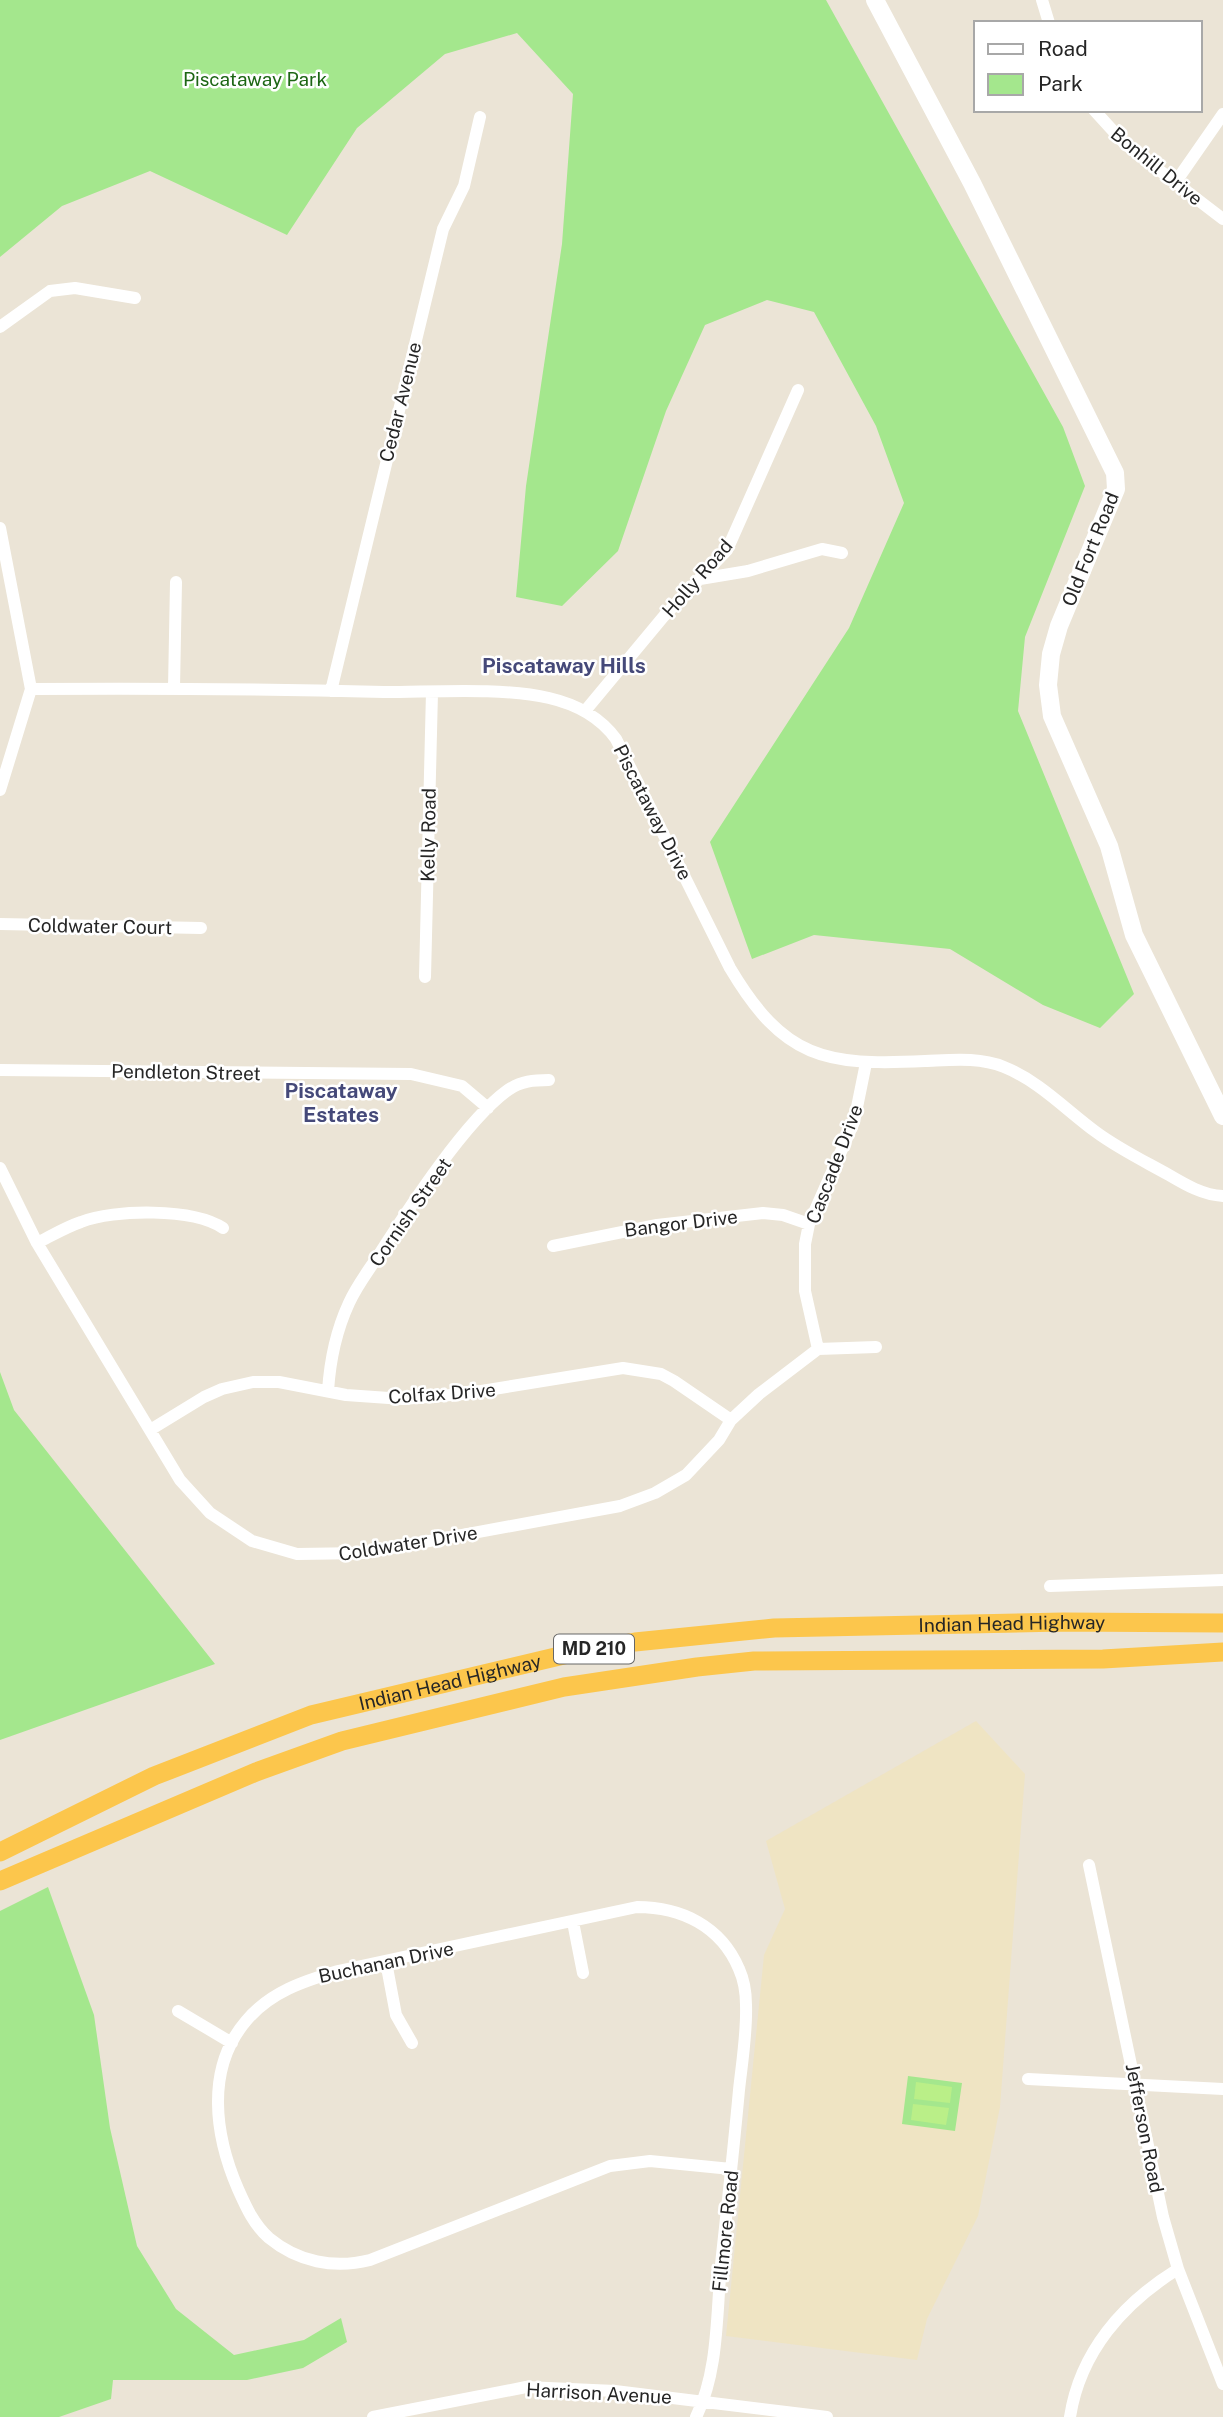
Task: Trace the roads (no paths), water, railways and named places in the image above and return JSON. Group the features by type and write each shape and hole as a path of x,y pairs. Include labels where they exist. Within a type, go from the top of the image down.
{"highway":[{"name":"Indian Head Highway","path":"0,1852 154,1776 311,1715 568,1654 635,1642 774,1628 1063,1622 1223,1623"},
{"name":"Indian Head Highway","path":"0,1881 256,1772 342,1741 564,1687 685,1668 754,1661 1103,1660 1223,1652"}],"main road":[{"name":"Old Fort Road","path":"875,0 972,183 1115,472 1116,489 1059,626 1051,654 1048,685 1052,716 1109,846 1134,934 1223,1116"}],"street":[{"path":"1045,1 1049,21"},
{"name":"Bonhill Drive","path":"1096,112 1125,144 1223,219"},
{"path":"1175,183 1223,114"},
{"name":"Cedar Avenue","path":"331,691 443,229 464,186 480,117"},
{"path":"0,327 50,291 75,288 135,298"},
{"name":"Holly Road","path":"585,711 664,616 727,550 798,390"},
{"path":"0,528 31,689 0,790"},
{"path":"700,579 747,571 822,549 842,553"},
{"path":"174,688 176,582"},
{"name":"Piscataway Drive","path":"31,689 174,688 533,695 558,700 585,711 610,731 623,749 747,997 773,1027 797,1046 826,1057 866,1063 959,1059 1001,1066 1033,1083 1118,1148 1195,1189 1223,1196"},
{"name":"Kelly Road","path":"425,977 432,692"},
{"name":"Coldwater Court","path":"0,924 201,928"},
{"name":"Cascade Drive","path":"818,1349 804,1291 804,1260 809,1224 854,1122 866,1063"},
{"name":"Pendleton Street","path":"0,1070 411,1074 455,1083 488,1108"},
{"name":"Cornish Street","path":"328,1391 333,1349 353,1293 407,1214 488,1108 514,1086 531,1080 549,1080"},
{"name":"Coldwater Drive","path":"0,1168 37,1243 180,1480 226,1525 252,1541 285,1551 332,1556 364,1553 620,1506 655,1493 686,1475 719,1440 731,1420 771,1384 818,1349"},
{"name":"Bangor Drive","path":"553,1246 657,1225 762,1213 783,1215 809,1224"},
{"path":"37,1243 82,1221 105,1215 193,1216 209,1219 222,1228"},
{"path":"818,1349 876,1347"},
{"name":"Colfax Drive","path":"150,1430 204,1397 238,1385 279,1382 391,1398 431,1397 623,1368 660,1374 731,1420"},
{"path":"1050,1586 1223,1580"},
{"name":"Jefferson Road","path":"1089,1865 1137,2083 1163,2217 1178,2269 1223,2384"},
{"name":"Buchanan Drive","path":"732,2169 631,2162 610,2166 370,2260 355,2264 314,2262 288,2250 269,2237 253,2220 229,2168 218,2131 217,2113 221,2073 232,2043 245,2021 260,2007 297,1983 338,1971 626,1909 656,1907 688,1916 702,1923 723,1943 740,1971 746,2005 744,2043"},
{"path":"573,1922 583,1973"},
{"path":"386,1962 396,2015 412,2043"},
{"path":"178,2011 232,2043"},
{"name":"Fillmore Road","path":"696,2417 705,2400 712,2356 744,2043"},
{"path":"1028,2079 1223,2089"},
{"path":"1070,2417 1077,2383 1095,2345 1136,2300 1178,2269"},
{"name":"Harrison Avenue","path":"373,2417 526,2387 615,2390 827,2417"}],"district":[{"name":"Piscataway Hills","path":"564,666"},
{"name":"Piscataway Estates","path":"341,1103"}],"park label":[{"name":"Piscataway Park","path":"255,79"}]}
